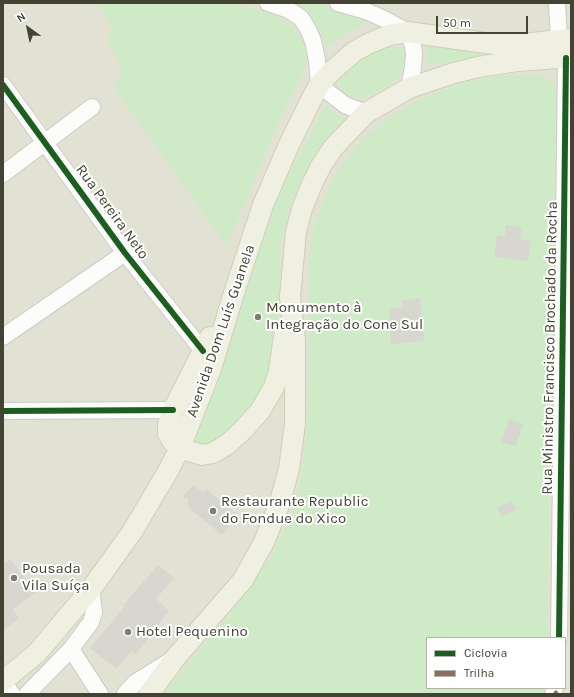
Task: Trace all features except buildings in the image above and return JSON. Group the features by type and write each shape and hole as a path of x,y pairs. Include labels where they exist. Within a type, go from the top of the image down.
{"main road":[{"name":"Avenida Dom Luís Guanela","path":"3,682 37,653 91,589 132,532 168,473 180,448 211,369 233,295 263,205 288,147 319,86 333,70 356,51 370,43 389,35 408,32 471,42 522,44 567,49"},
{"path":"233,295 173,410 168,424 168,434 172,442 180,448 202,455 213,453 233,439 260,411 274,387 279,371 290,298 296,232 302,209 322,166 333,148 366,113 409,88 454,72 517,61 567,49"},
{"path":"149,694 176,657 242,580 264,542 279,505 289,468 295,424 295,340 290,298"}],"street":[{"path":"268,3 289,10 301,18 308,29 313,40 317,60 319,86 346,105 366,113"},
{"path":"338,3 384,18 408,32 413,46 414,55 409,88"},
{"name":"Rua Ministro Francisco Brochado da Rocha","path":"557,3 567,49 566,518 559,637"},
{"name":"Rua Pereira Neto","path":"3,85 125,253 203,351"},
{"path":"3,174 92,107"},
{"path":"3,337 125,253"},
{"path":"3,411 173,410"},
{"path":"27,694 71,650 91,622 94,612 91,589"},
{"path":"71,650 100,694"},
{"path":"125,694 136,682 176,657"},
{"path":"3,682 12,694"}],"shaded area":[{"path":"3,3 571,3 571,694 3,694"}],"green space":[{"path":"91,3 232,3 264,11 282,18 292,24 305,45 306,60 302,75 278,122 227,246 114,87 123,74 117,57 107,39 112,29 102,9"},
{"path":"291,3 313,3 370,20 339,38 326,48 320,31 314,21 306,12"},
{"path":"423,40 523,50 476,58 457,59 430,66"},
{"path":"394,46 404,50 407,60 400,74 392,83 382,90 370,95 356,98 350,99 342,93 340,89 340,80 349,68 366,55"},
{"path":"499,75 538,75 547,78 553,84 556,91 547,637 426,637 426,689 546,689 546,694 164,694 230,614 254,582 273,553 291,516 301,478 308,424 309,254 315,225 325,196 338,171 360,142 391,116 426,96 468,81"},
{"path":"326,105 334,114 346,118 329,136 315,156 296,191 289,210 280,251 278,331 268,378 253,405 228,433 206,447 191,445 214,388 263,232 287,178"}],"cycle path":[{"path":"559,637 566,58"},
{"path":"3,85 125,253 203,351"},
{"path":"3,411 173,410"}],"place":[{"name":"Monumento à Integração do Cone Sul","path":"258,317"},
{"name":"Restaurante Republic do Fondue do Xico","path":"213,511"},
{"name":"Pousada Vila Suíça","path":"14,578"},
{"name":"Hotel Pequenino","path":"128,632"}]}
